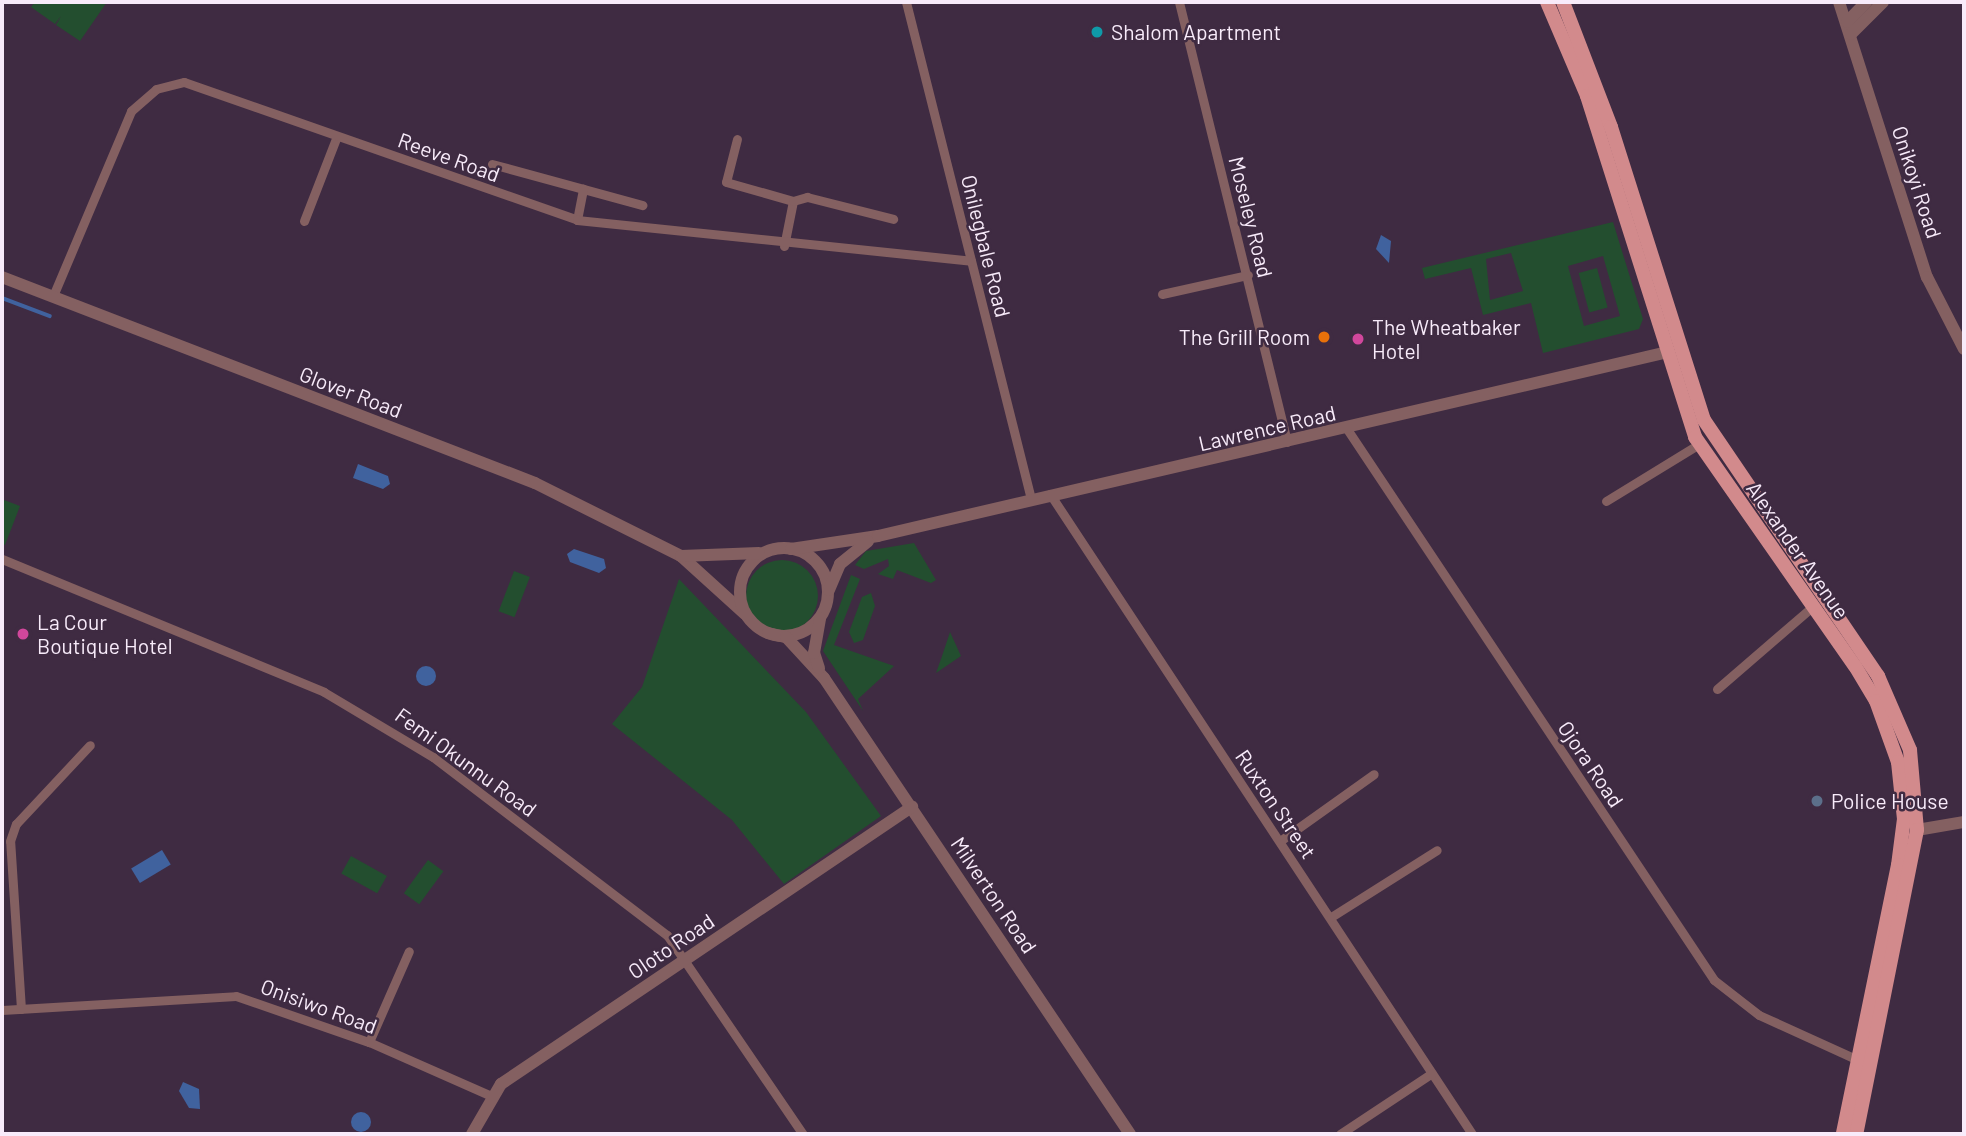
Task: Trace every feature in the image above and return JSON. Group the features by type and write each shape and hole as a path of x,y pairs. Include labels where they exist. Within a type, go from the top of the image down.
{"main road":[{"name":"Alexander Avenue","path":"1546,2 1587,96 1664,354 1699,444 1877,701 1903,793 1898,865 1843,1134"},
{"name":"Alexander Avenue","path":"1563,2 1611,127 1690,388 1729,463 1889,695 1910,750 1917,830 1856,1134"}],"street":[{"name":"Onilegbale Road","path":"906,2 1031,499"},
{"name":"Moseley Road","path":"1179,2 1287,442"},
{"name":"Onikoyi Road","path":"1839,2 1927,277 1964,349"},
{"path":"1849,28 1866,2"},
{"path":"1849,28 1884,2"},
{"name":"Reeve Road","path":"53,296 131,111 156,89 184,82 215,88 337,136 577,220 783,246 971,261"},
{"path":"304,221 337,136"},
{"path":"737,139 726,182 793,201 807,197 893,219"},
{"path":"492,164 642,205"},
{"path":"577,220 583,189"},
{"path":"783,246 793,201"},
{"path":"1162,294 1248,275"},
{"name":"Glover Road","path":"3,281 53,296 535,483 681,556 745,614"},
{"name":"Lawrence Road","path":"791,549 878,536 1050,494 1347,429 1664,354"},
{"name":"Ojora Road","path":"1347,429 1714,980 1759,1014 1858,1060"},
{"path":"1606,501 1699,444"},
{"name":"Ruxton Street","path":"1050,494 1472,1134"},
{"name":"Lawrence Road","path":"829,590 847,555 878,536"},
{"path":"791,549 817,563 829,590 820,619 796,635 768,633 745,614 741,587 759,553 791,549"},
{"name":"Glover Road","path":"681,556 759,553"},
{"name":"Femi Okunnu Road","path":"2,559 134,609 380,722 635,907 687,959 803,1134"},
{"path":"1717,689 1812,607"},
{"name":"Milverton Road","path":"820,619 814,653 824,678"},
{"name":"Milverton Road","path":"768,633 786,637 824,678 1130,1134"},
{"path":"21,1009 10,841 16,824 90,745"},
{"path":"1280,841 1374,774"},
{"name":"Oloto Road","path":"489,1095 912,807"},
{"path":"1917,830 1964,822"},
{"path":"1331,918 1437,850"},
{"path":"369,1042 409,951"},
{"name":"Onisiwo Road","path":"2,1010 236,996 369,1042 489,1095"},
{"path":"1340,1134 1432,1073"},
{"path":"472,1134 489,1095"}],"green space":[{"path":"35,2 107,2 80,41 56,25 61,16 55,24 31,7"},
{"path":"1613,222 1643,319 1639,329 1543,353 1531,303 1483,315 1471,268 1425,279 1422,268","holes":["1511,253 1523,291 1490,300 1486,259","1603,256 1620,316 1584,326 1568,266"]},
{"path":"1597,268 1608,308 1589,313 1579,273"},
{"path":"4,500 20,506 5,545 2,544"},
{"path":"914,543 936,580 931,583 897,570 893,579 878,574 889,566 888,559 864,569 855,565 866,551"},
{"path":"782,560 802,566 812,576 818,596 812,616 802,626 782,632 762,626 752,616 746,596 752,576 762,566"},
{"path":"514,571 530,577 514,617 499,611"},
{"path":"851,575 860,579 834,645 894,666 858,699 863,711 823,651"},
{"path":"679,579 806,712 881,816 784,884 732,820 612,724 642,687"},
{"path":"871,593 875,606 863,640 854,643 849,632 862,597"},
{"path":"950,632 961,656 936,673 941,659"},
{"path":"351,856 387,876 377,893 341,873"},
{"path":"428,860 443,871 419,904 404,893"}],"water":[{"path":"1381,235 1391,241 1389,263 1376,249"},
{"path":"358,464 388,476 390,484 383,489 353,478"},
{"path":"574,549 604,559 606,568 599,573 570,562 567,554"},
{"path":"422,666 430,666 436,676 430,686 422,686 416,680 416,672"},
{"path":"162,850 171,865 140,883 131,869"},
{"path":"183,1082 199,1089 200,1109 189,1108 179,1091"},
{"path":"361,1112 368,1115 371,1122 368,1129 361,1132 354,1129 351,1122 354,1115"}],"waterway":[{"path":"2,298 50,316"}],"place":[{"name":"Shalom Apartment","path":"1097,32"},
{"name":"The Grill Room","path":"1324,337"},
{"name":"The Wheatbaker Hotel","path":"1358,339"},
{"name":"La Cour Boutique Hotel","path":"23,634"},
{"name":"Police House","path":"1817,801"}]}
